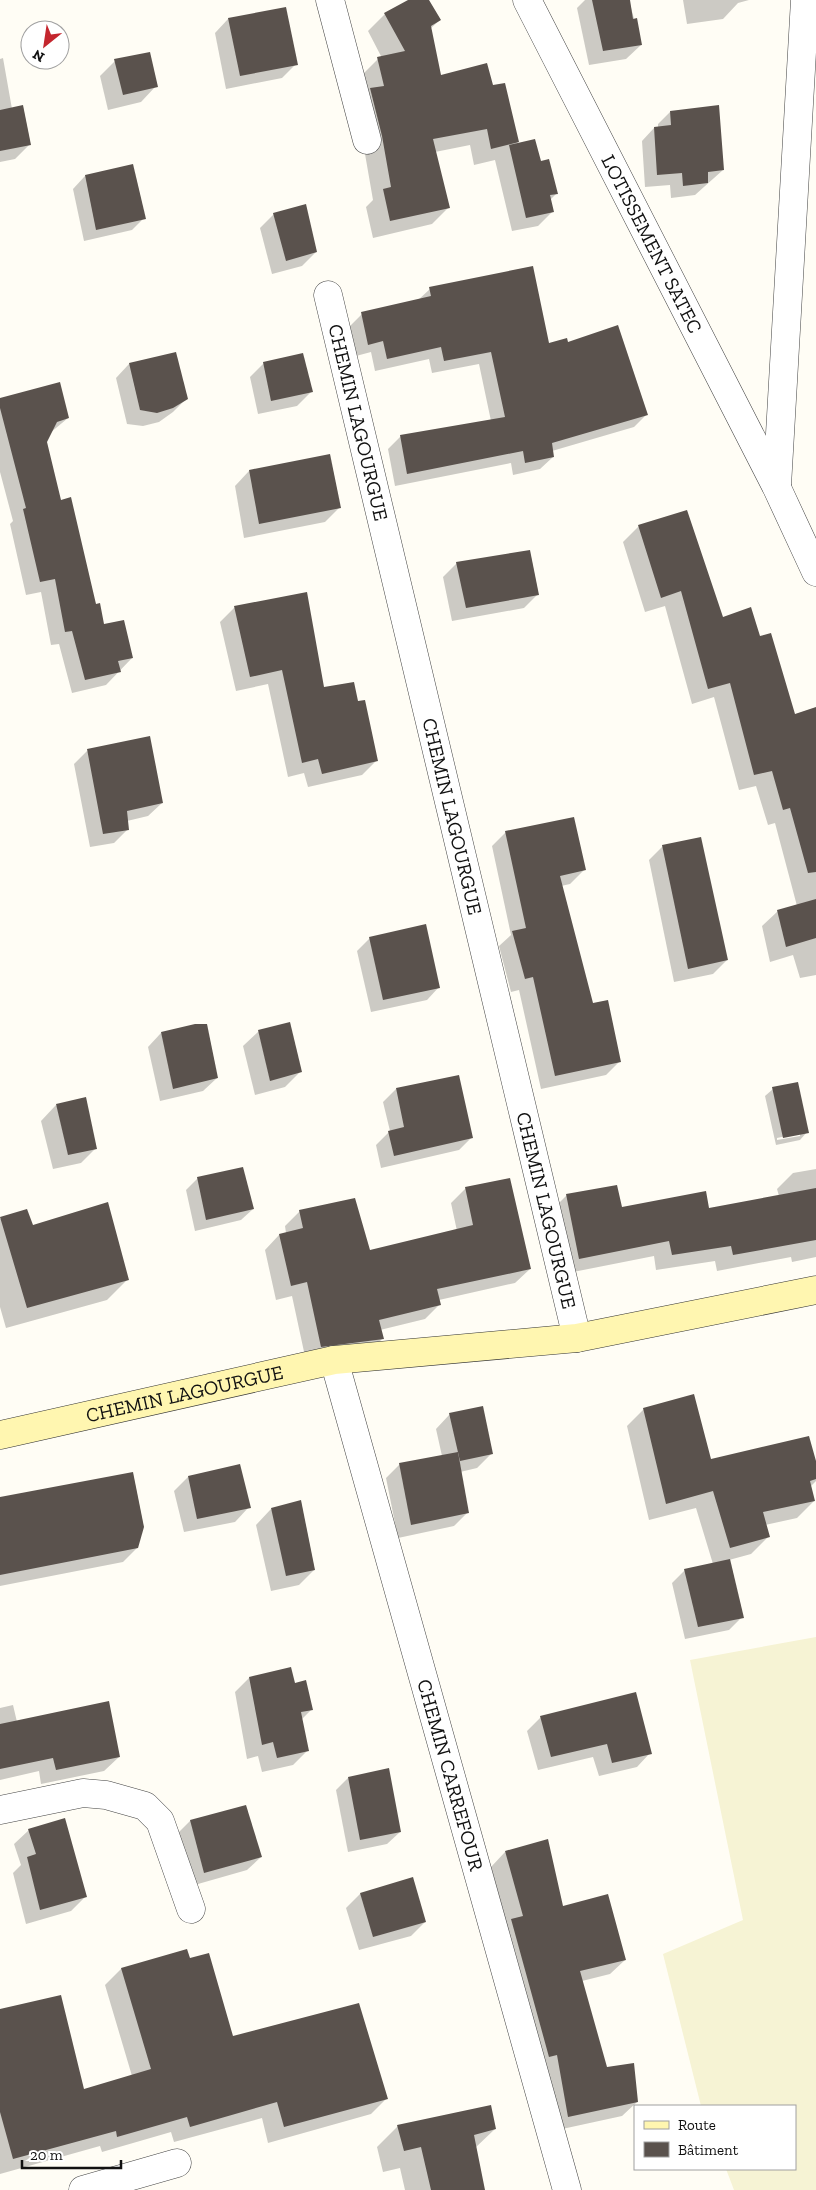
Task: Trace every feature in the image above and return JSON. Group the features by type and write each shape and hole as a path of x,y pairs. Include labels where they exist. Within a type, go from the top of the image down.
{"street":[{"path":"330,0 366,140"},
{"name":"LOTISSEMENT SATEC","path":"527,0 777,488 816,572"},
{"name":"LOTISSEMENT SATEC","path":"777,488 805,0"},
{"name":"CHEMIN LAGOURGUE","path":"328,294 577,1338"},
{"name":"CHEMIN LAGOURGUE","path":"0,1435 334,1360 577,1338 816,1290"},
{"name":"CHEMIN CARREFOUR","path":"334,1360 566,2190"},
{"path":"0,1810 84,1794 106,1795 145,1806 160,1821 190,1909"},
{"path":"83,2190 133,2184 177,2163"}],"shaded area":[{"path":"816,1637 816,2190 734,2190 726,2170 796,2170 796,2105 701,2105 663,1954 743,1920 690,1660"}],"building":[{"path":"408,0 429,0 441,20 431,26 441,75 487,63 493,85 505,83 519,142 491,149 487,129 433,139 450,208 390,221 383,189 391,187 382,136 370,88 384,86 377,57 405,51 384,13"},
{"path":"592,0 630,0 633,19 637,18 642,45 603,51"},
{"path":"286,7 298,65 240,76 228,18"},
{"path":"150,52 158,87 123,95 114,59"},
{"path":"23,105 31,145 0,151 0,110"},
{"path":"719,105 724,170 708,172 708,183 683,186 682,173 657,175 654,127 671,125 670,111"},
{"path":"535,139 541,161 549,159 558,194 550,195 554,212 526,218 509,145"},
{"path":"133,164 146,219 96,230 85,175"},
{"path":"306,204 317,252 286,261 273,213"},
{"path":"533,266 549,343 567,338 568,342 618,325 648,415 552,443 554,457 525,463 523,451 407,474 400,435 505,417 491,352 444,361 441,347 387,359 383,341 368,345 361,312 431,296 429,287"},
{"path":"176,352 188,399 173,408 157,413 140,410 129,363"},
{"path":"303,353 313,392 271,401 263,362"},
{"path":"60,382 69,418 57,422 47,442 61,500 71,497 96,604 100,603 104,624 124,620 133,658 118,661 121,672 85,680 72,631 65,632 55,579 40,582 23,509 26,508 0,408 0,398"},
{"path":"330,454 341,508 259,524 249,470"},
{"path":"687,510 723,617 751,607 760,636 771,633 795,714 816,707 816,872 808,873 790,808 783,810 772,771 754,775 730,683 708,689 681,591 661,598 638,525"},
{"path":"530,550 539,595 466,608 456,562"},
{"path":"307,592 324,687 354,682 358,701 365,700 378,761 322,774 318,759 302,763 282,670 250,677 234,606"},
{"path":"150,736 163,803 127,811 129,830 103,834 87,749"},
{"path":"574,817 586,870 560,876 593,1003 608,1000 621,1062 555,1076 533,977 525,979 512,931 526,928 505,831"},
{"path":"701,837 728,960 688,969 662,845"},
{"path":"816,899 816,938 786,947 777,910"},
{"path":"426,924 440,988 383,1000 369,937"},
{"path":"290,1022 302,1072 270,1081 258,1030"},
{"path":"195,1024 207,1024 218,1078 173,1089 161,1032"},
{"path":"459,1075 473,1138 394,1156 388,1131 404,1127 396,1088"},
{"path":"798,1082 809,1133 783,1138 772,1087"},
{"path":"86,1097 97,1149 68,1155 56,1104"},
{"path":"243,1167 254,1209 206,1220 197,1177"},
{"path":"510,1178 531,1269 437,1289 441,1305 379,1320 384,1339 321,1347 307,1282 291,1286 279,1234 303,1228 299,1210 355,1198 370,1250 473,1225 465,1187"},
{"path":"617,1185 622,1207 706,1191 709,1208 816,1188 816,1240 733,1255 731,1246 672,1255 669,1241 579,1259 566,1194"},
{"path":"108,1202 129,1280 27,1308 0,1217 27,1209 33,1225"},
{"path":"694,1394 711,1459 809,1436 816,1461 816,1479 810,1481 815,1501 763,1512 770,1537 730,1548 713,1491 666,1504 643,1408"},
{"path":"483,1406 493,1454 460,1461 449,1413"},
{"path":"458,1452 469,1513 411,1525 399,1463"},
{"path":"240,1464 251,1508 197,1519 188,1476"},
{"path":"133,1472 144,1527 138,1548 0,1575 0,1497"},
{"path":"301,1500 315,1570 286,1576 271,1508"},
{"path":"730,1559 744,1618 698,1627 684,1569"},
{"path":"291,1667 295,1683 306,1680 313,1710 301,1712 309,1751 277,1758 273,1742 262,1745 249,1677"},
{"path":"636,1692 652,1754 612,1763 607,1744 551,1757 540,1716"},
{"path":"109,1701 120,1757 56,1770 53,1758 0,1769 0,1724"},
{"path":"389,1768 401,1832 360,1840 348,1777"},
{"path":"246,1805 262,1857 204,1873 190,1820"},
{"path":"65,1818 87,1897 40,1910 27,1857 36,1854 28,1829"},
{"path":"548,1839 563,1906 608,1894 626,1960 580,1971 607,2067 634,2063 638,2102 568,2117 557,2055 549,2057 511,1919 523,1916 505,1851"},
{"path":"413,1877 426,1922 373,1937 360,1893"},
{"path":"187,1949 190,1958 209,1953 233,2036 359,2003 388,2099 284,2127 277,2102 190,2127 187,2117 117,2137 116,2131 13,2159 0,2112 0,2009 61,1995 84,2089 151,2069 121,1968"},
{"path":"491,2105 496,2129 474,2135 485,2190 431,2190 421,2147 404,2151 397,2125"}]}
